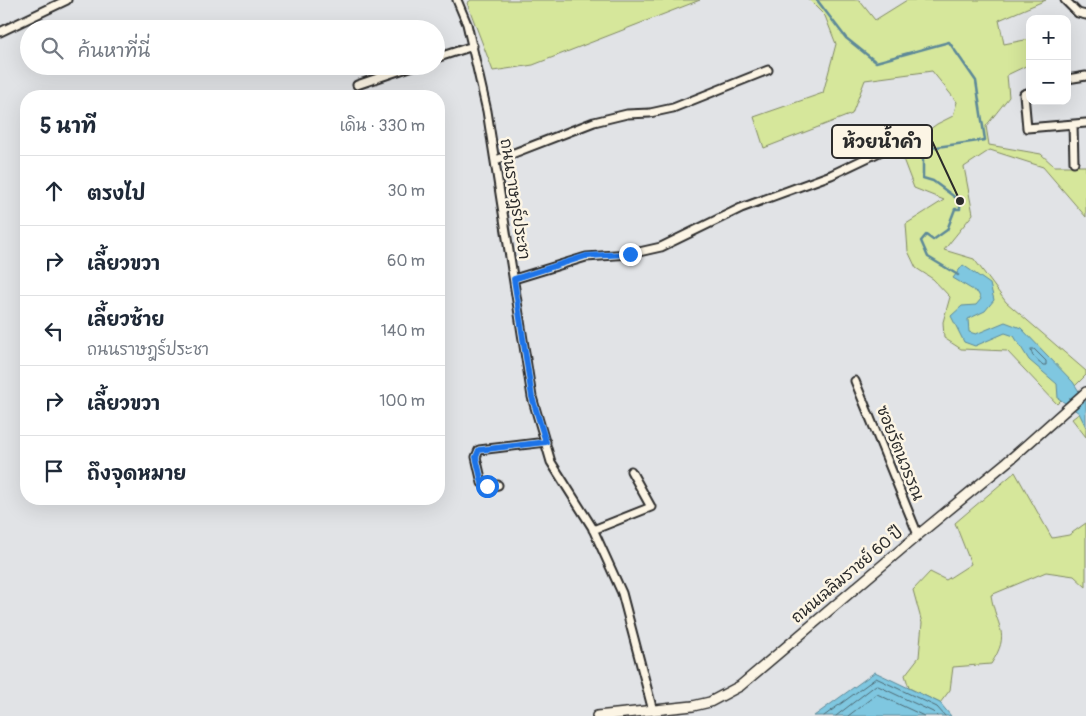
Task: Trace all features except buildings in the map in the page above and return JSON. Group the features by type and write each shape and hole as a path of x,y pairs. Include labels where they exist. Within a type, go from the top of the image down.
{"street":[{"path":"25,20 67,0"},
{"name":"ถนนราษฎร์ประชา","path":"457,0 467,24 473,46 496,160 532,397 551,462 594,530 622,593 654,711"},
{"path":"1065,0 1078,13 1086,15"},
{"path":"0,32 20,22"},
{"path":"445,55 473,46"},
{"path":"496,160 594,122 627,114 650,113 672,108 768,70"},
{"path":"357,85 386,75"},
{"path":"1071,78 1086,76"},
{"path":"1026,93 1024,94 1027,128 1086,123"},
{"path":"1073,125 1074,162"},
{"path":"514,279 586,256 630,254 661,247 741,208 831,175 894,145"},
{"name":"ซอยรัตนวรรณ","path":"856,382 918,535"},
{"name":"ถนนเฉลิมราชย์ 60 ปี","path":"597,716 654,711 710,702 740,686 918,535 1013,458 1086,393"},
{"path":"498,485 487,486 482,483 476,457 479,450 546,442"},
{"path":"594,530 650,507 631,471"}],"green space":[{"path":"471,0 700,0 533,65 493,71 467,3"},
{"path":"809,0 859,0 875,20 907,0 1046,0 999,20 1004,44 1026,40 1026,66 1007,75 1009,97 986,126 989,145 1041,154 1054,166 1086,166 1086,217 1043,167 990,150 964,167 973,214 944,250 974,259 1006,302 1086,371 1086,375 1057,404 1007,351 961,349 944,338 943,322 950,297 933,279 916,268 908,251 906,224 944,200 914,188 900,151 937,124 953,116 957,102 932,71 865,80 852,114 764,148 754,117 823,93 836,44 825,16"},
{"path":"1080,413 1086,427 1086,437 1072,419"},
{"path":"1015,472 1052,538 1069,535 1086,523 1086,587 1074,576 1046,572 991,595 1002,637 997,653 991,664 953,667 950,690 940,703 909,688 905,675 919,657 922,623 913,590 930,572 946,580 971,564 955,523"}],"water":[{"path":"963,265 990,284 994,300 985,311 968,319 969,332 976,334 1005,322 1021,328 1073,382 1086,402 1086,427 1079,413 1058,398 1057,384 1029,360 1014,336 1005,333 975,346 964,342 951,316 962,306 976,305 981,299 978,293 953,278"},
{"path":"875,672 940,703 951,716 814,716"}],"waterway":[{"path":"817,0 846,38 876,62 949,42 976,81 985,140 923,149 923,178 933,181 960,201 960,209 955,209 947,230 933,240 926,235 921,241 928,257 958,275"}],"place":[{"name":"ห้วยน้ำคำ","path":"960,201"}],"route":[{"path":"487,486 482,483 476,457 479,450 546,442 532,397 514,279 586,256 630,254"}]}
